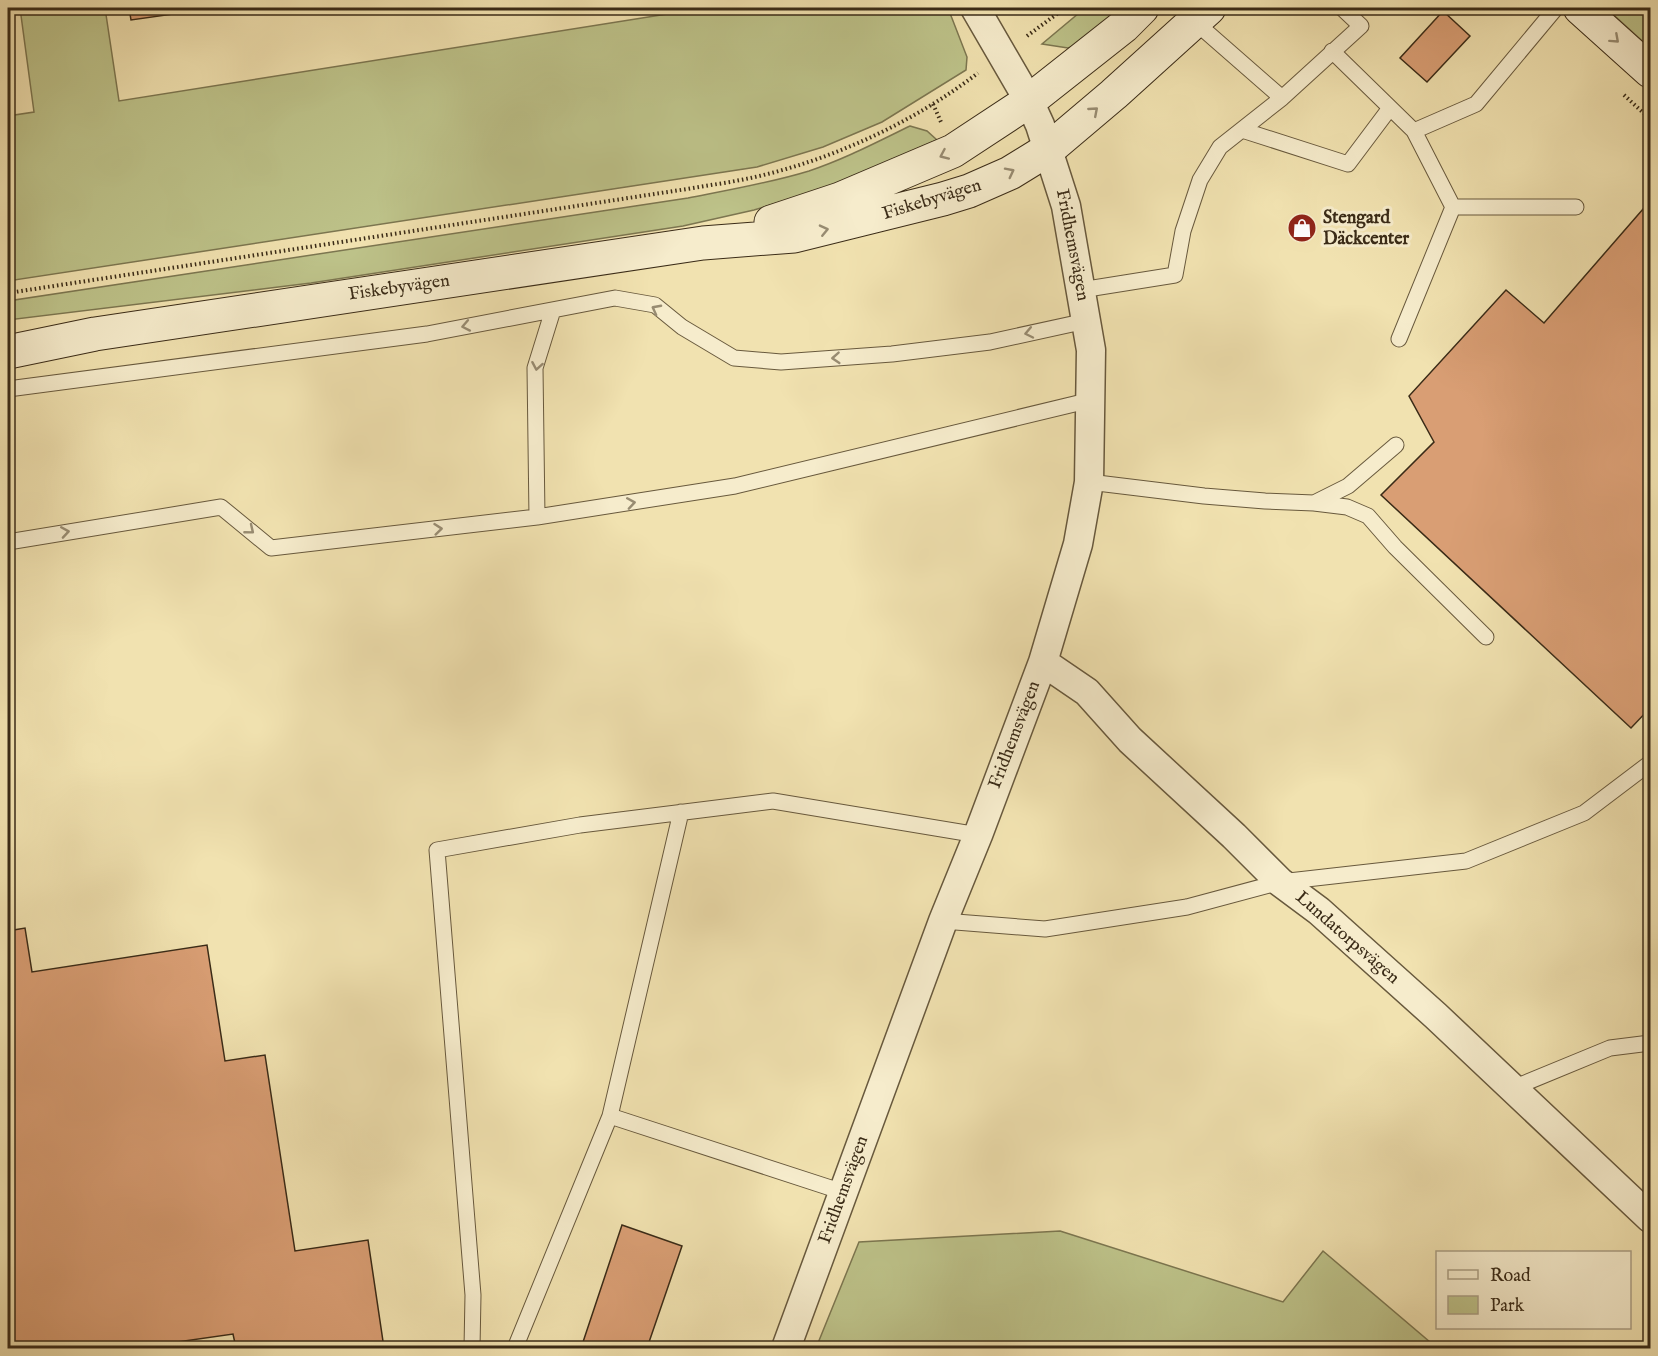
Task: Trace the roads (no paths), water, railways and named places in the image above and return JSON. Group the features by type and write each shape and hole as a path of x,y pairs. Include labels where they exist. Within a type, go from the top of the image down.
{"street":[{"name":"Fridhemsvägen","path":"786,1348 943,921 1043,662 1078,544 1089,482 1091,350 1066,206 1049,149 1029,101 975,8"},
{"name":"Fiskebyvägen","path":"703,243 840,199 953,151 1029,101 1124,26 1142,8"},
{"path":"1580,8 1650,71"},
{"name":"Fiskebyvägen","path":"8,352 95,334 703,243 794,236 943,199 969,191 1010,173 1049,149 1202,14"},
{"name":"Fiskebyvägen","path":"8,337 95,334"},
{"name":"Lundatorpsvägen","path":"1043,662 1087,692 1130,740 1226,828 1280,882 1327,919 1513,1088 1650,1218"}],"lane":[{"path":"1081,290 1175,275 1183,231 1200,180 1220,147 1282,98 1361,26 1342,8"},
{"path":"1414,131 1476,104 1556,8"},
{"path":"1202,14 1282,98"},
{"path":"1332,51 1414,131 1453,207 1399,339"},
{"path":"1242,130 1347,164 1390,108"},
{"path":"1453,207 1576,207"},
{"path":"8,389 427,334 615,298 655,306 682,327 734,358 781,362 892,354 979,343 1086,321"},
{"path":"537,517 535,368 553,310"},
{"path":"8,542 221,507 271,548 537,517 735,486 1090,400"},
{"path":"1314,502 1347,486 1396,445"},
{"path":"1089,482 1204,496 1314,502 1347,507 1368,516 1395,547 1486,637"},
{"path":"943,921 1045,929 1187,907 1280,882 1466,861 1584,813 1650,763"},
{"path":"472,1348 473,1295 437,850 580,825 773,801 978,835"},
{"path":"515,1348 610,1116 681,812"},
{"path":"1513,1088 1610,1048 1650,1043"},
{"path":"610,1116 843,1192"}],"place":[{"name":"Stengard Däckcenter","path":"1302,228"}]}
